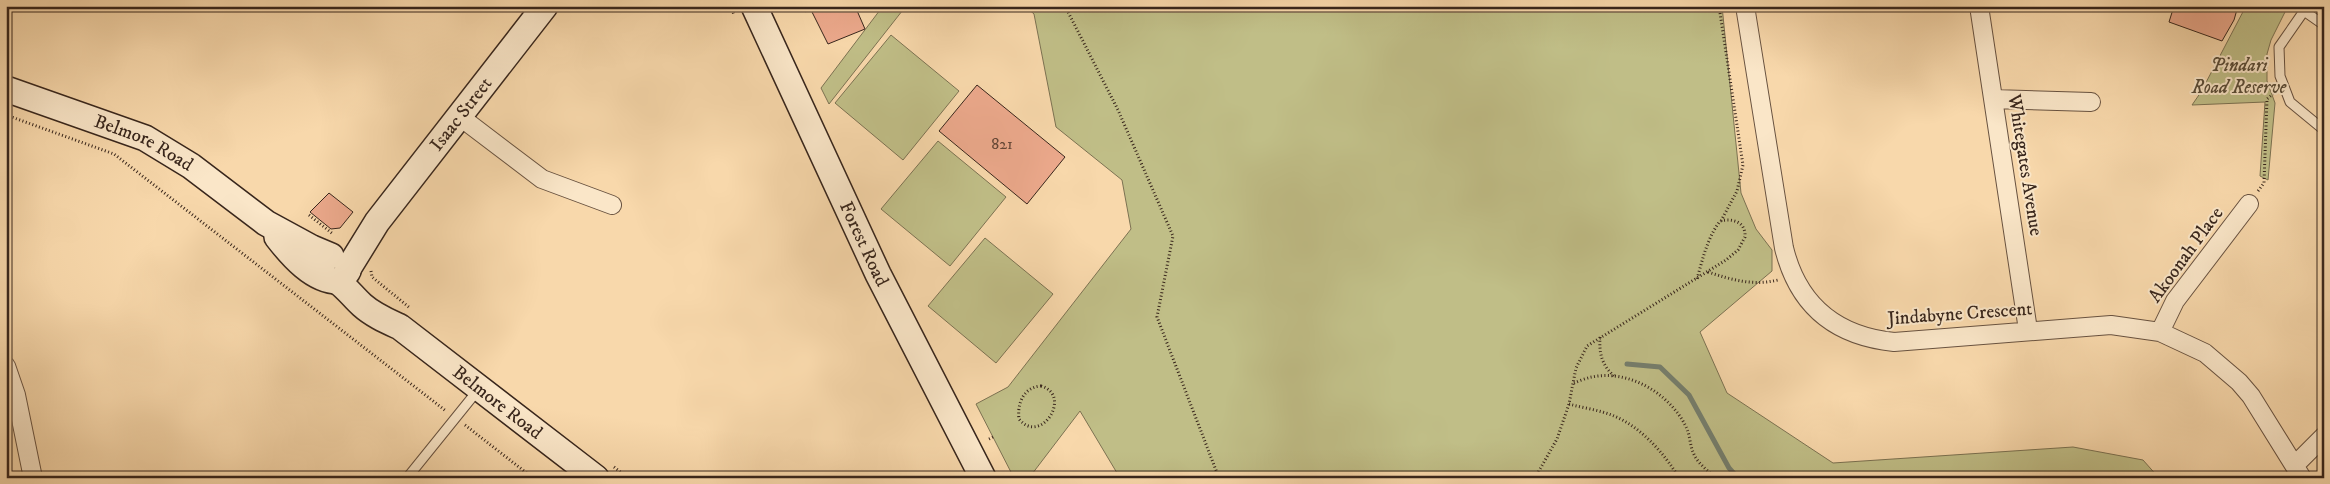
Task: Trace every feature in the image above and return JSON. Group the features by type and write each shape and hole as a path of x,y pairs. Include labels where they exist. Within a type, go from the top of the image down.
{"street":[{"name":"Isaac Street","path":"338,265 377,222 544,6"},
{"name":"Forest Road","path":"754,6 878,274 983,478"},
{"name":"Jindabyne Crescent","path":"1745,6 1780,228 1793,276 1810,303 1830,320 1850,332 1880,341 1914,341 2028,330 2111,325 2160,332 2205,353 2240,382 2251,396 2298,472"},
{"name":"Whitegates Avenue","path":"1979,6 2028,330"},
{"name":"Belmore Road","path":"6,88 145,138 191,166 266,223 320,252 338,265 390,311 400,327 480,387 582,473"},
{"path":"1993,99 2091,102"},
{"path":"459,116 542,179 612,205"},
{"name":"Akoonah Place","path":"2160,332 2175,301 2249,204"},
{"path":"6,366 16,395 32,478"},
{"path":"2298,472 2324,436"}],"lane":[{"path":"2324,24 2305,8 2279,47 2280,76 2290,102 2324,130"},
{"path":"407,478 480,387"}],"path":[{"path":"1065,6 1118,110 1173,236 1157,317 1219,478"},
{"path":"1697,279 1707,243 1737,191 1743,165 1719,6"},
{"path":"2249,204 2264,183 2267,99 2284,85"},
{"path":"6,115 114,154 533,478"},
{"path":"309,215 338,265"},
{"path":"1535,478 1557,439 1569,404 1573,383 1582,355 1587,346 1733,255 1746,238 1745,231 1738,222 1732,219 1720,221"},
{"path":"1708,272 1734,280 1749,282 1773,281 1793,276"},
{"path":"1600,337 1599,350 1603,363 1615,377"},
{"path":"1573,383 1592,376 1615,377 1639,382 1658,394 1673,407 1687,429 1694,453 1700,463 1716,478"},
{"path":"1035,387 1047,388 1052,393 1054,401 1053,411 1049,418 1036,427 1023,424 1018,412 1022,397 1035,387"},
{"path":"1569,404 1615,416 1645,437 1671,464 1679,478"}],"green space":[{"path":"883,6 906,6 829,104 821,88"},
{"path":"1025,6 1722,6 1741,193 1756,229 1772,250 1772,271 1700,332 1727,393 1833,463 2073,447 2143,460 2159,478 1120,478 1080,411 1029,478 1014,478 976,404 1008,387 1131,229 1122,180 1056,127 1034,14"},
{"name":"Pindari Road Reserve","path":"2246,6 2288,6 2271,40 2267,54 2267,81 2275,103 2268,180 2260,176 2265,102 2192,105 2201,92"},
{"path":"891,35 959,91 903,160 835,103"},
{"path":"938,141 1006,197 950,266 881,209"},
{"path":"985,238 1053,294 996,363 928,306"}],"building":[{"path":"802,6 855,6 865,29 828,44 810,8 805,12"},
{"path":"2174,6 2193,6 2207,11 2209,6 2238,6 2234,20 2222,41 2169,22"},
{"path":"977,85 1065,157 1027,204 939,131"},
{"path":"329,193 353,212 340,228 331,229 310,212"}],"waterway":[{"path":"1627,364 1660,367 1689,395 1729,468 1738,478"}]}
